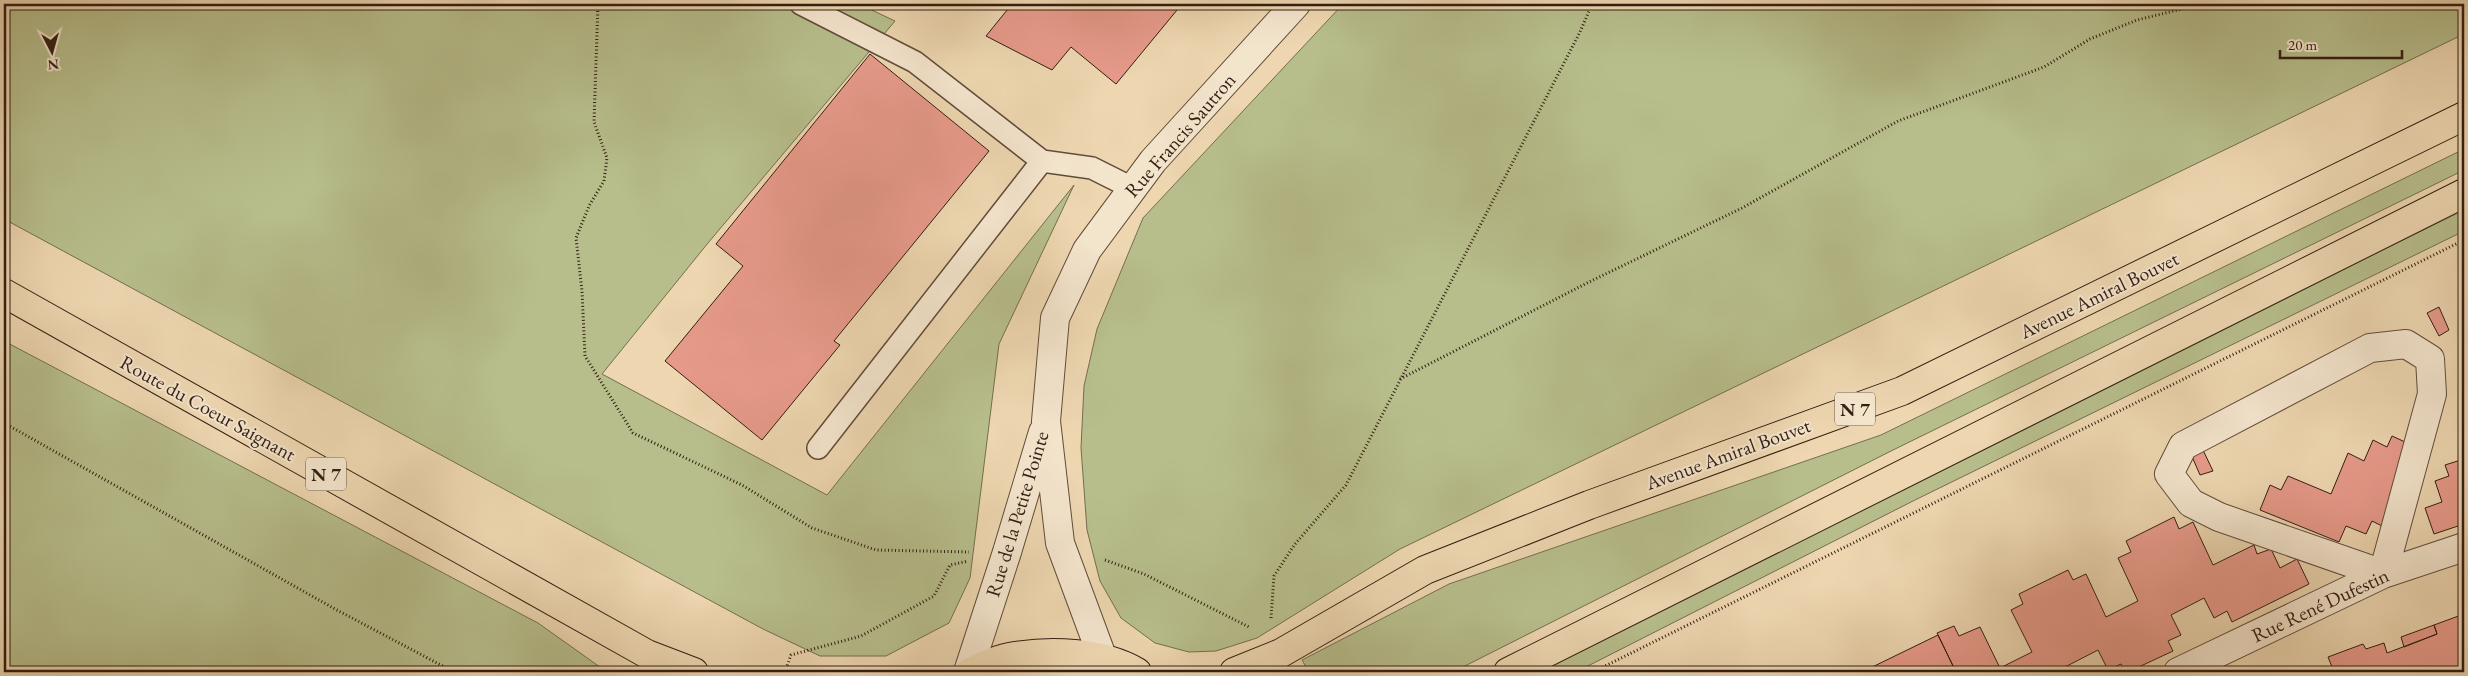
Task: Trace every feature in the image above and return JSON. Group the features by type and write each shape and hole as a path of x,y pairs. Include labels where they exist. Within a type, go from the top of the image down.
{"main road":[{"name":"Avenue Amiral Bouvet","path":"1234,672 1280,653 1426,570 1589,505 1902,391 2464,116"},
{"path":"1508,672 2464,193"},
{"name":"Route du Coeur Saignant","path":"4,293 647,654 694,672"},
{"path":"969,672 1008,657 1055,653 1102,660 1137,672"},
{"name":"Route du Coeur Saignant","path":"647,654 668,672"}],"street":[{"name":"Rue Francis Sautron","path":"1046,421 1054,318 1087,250 1153,161 1296,4"},
{"path":"2406,344 2430,359 2432,394 2383,574 2219,517 2191,504 2169,474 2183,446 2370,348 2406,344"},
{"name":"Rue de la Petite Pointe","path":"969,672 1046,421"},
{"name":"Rue de la Petite Pointe","path":"1046,421 1060,543 1102,660"},
{"name":"Rue René Dufestin","path":"2178,672 2383,574 2464,547"}],"lane":[{"path":"801,4 915,62 1042,161 1092,168 1132,188"},
{"path":"818,448 1042,161"}],"path":[{"path":"598,4 594,122 607,158 604,181 589,206 576,238 582,292 584,356 633,433 742,485 812,528 876,550 1007,552"},
{"path":"1271,619 1274,576 1295,544 1346,485 1580,32 1592,4"},
{"path":"1400,379 1589,282 1742,208 1898,121 2044,67 2090,39 2137,20 2190,7 2234,4"},
{"path":"1593,672 2464,240"},
{"path":"4,423 335,609 454,672"},
{"path":"1060,543 1144,574 1251,628"},
{"path":"785,672 791,655 861,636 934,596 950,565 1007,552"}],"green space":[{"path":"4,4 859,4 895,21 708,243 602,374 827,495 1074,185 999,344 970,578 949,623 886,656 820,656 763,629 4,219"},
{"path":"1343,4 2464,4 2464,34 1400,549 1257,638 1216,651 1189,652 1155,643 1121,618 1100,581 1087,530 1081,448 1084,386 1097,329 1143,218"},
{"path":"2464,149 2464,170 1891,451 1453,672 1309,672 1302,660 1449,584 1881,435"},
{"path":"2464,210 2464,231 1915,500 1576,672 1527,672"},
{"path":"4,341 538,623 607,672 4,672"}],"building":[{"path":"1012,4 1182,4 1116,84 1071,47 1052,70 986,36"},
{"path":"870,54 989,151 834,341 840,345 762,440 665,361 743,266 716,244"},
{"path":"2439,307 2449,330 2439,336 2427,313"},
{"path":"2392,436 2414,446 2382,526 2372,521 2366,534 2346,526 2339,542 2260,510 2270,485 2281,490 2288,476 2331,494 2348,453 2364,461 2373,440 2387,447"},
{"path":"2202,448 2213,471 2200,475 2190,452"},
{"path":"2464,459 2464,524 2434,534 2425,508 2442,502 2435,481 2449,476 2445,465"},
{"path":"2174,517 2179,529 2193,522 2213,565 2254,545 2257,554 2271,549 2280,568 2297,559 2309,584 2232,622 2227,611 2214,618 2204,598 2171,615 2181,635 2168,641 2173,651 2128,672 2125,672 2121,664 2108,670 2098,650 2065,667 2068,672 1956,672 1937,633 1954,626 1959,636 1980,627 2000,668 2032,652 2011,610 2023,604 2019,594 2068,570 2073,580 2086,574 2106,617 2138,601 2118,558 2131,552 2126,541"},
{"path":"2464,614 2464,667 2452,672 2334,672 2328,657 2363,644 2366,649 2384,643 2387,653 2437,634 2434,625"},
{"path":"2434,625 2437,634 2404,647 2401,637"},
{"path":"1938,635 1956,672 1862,672"}]}
